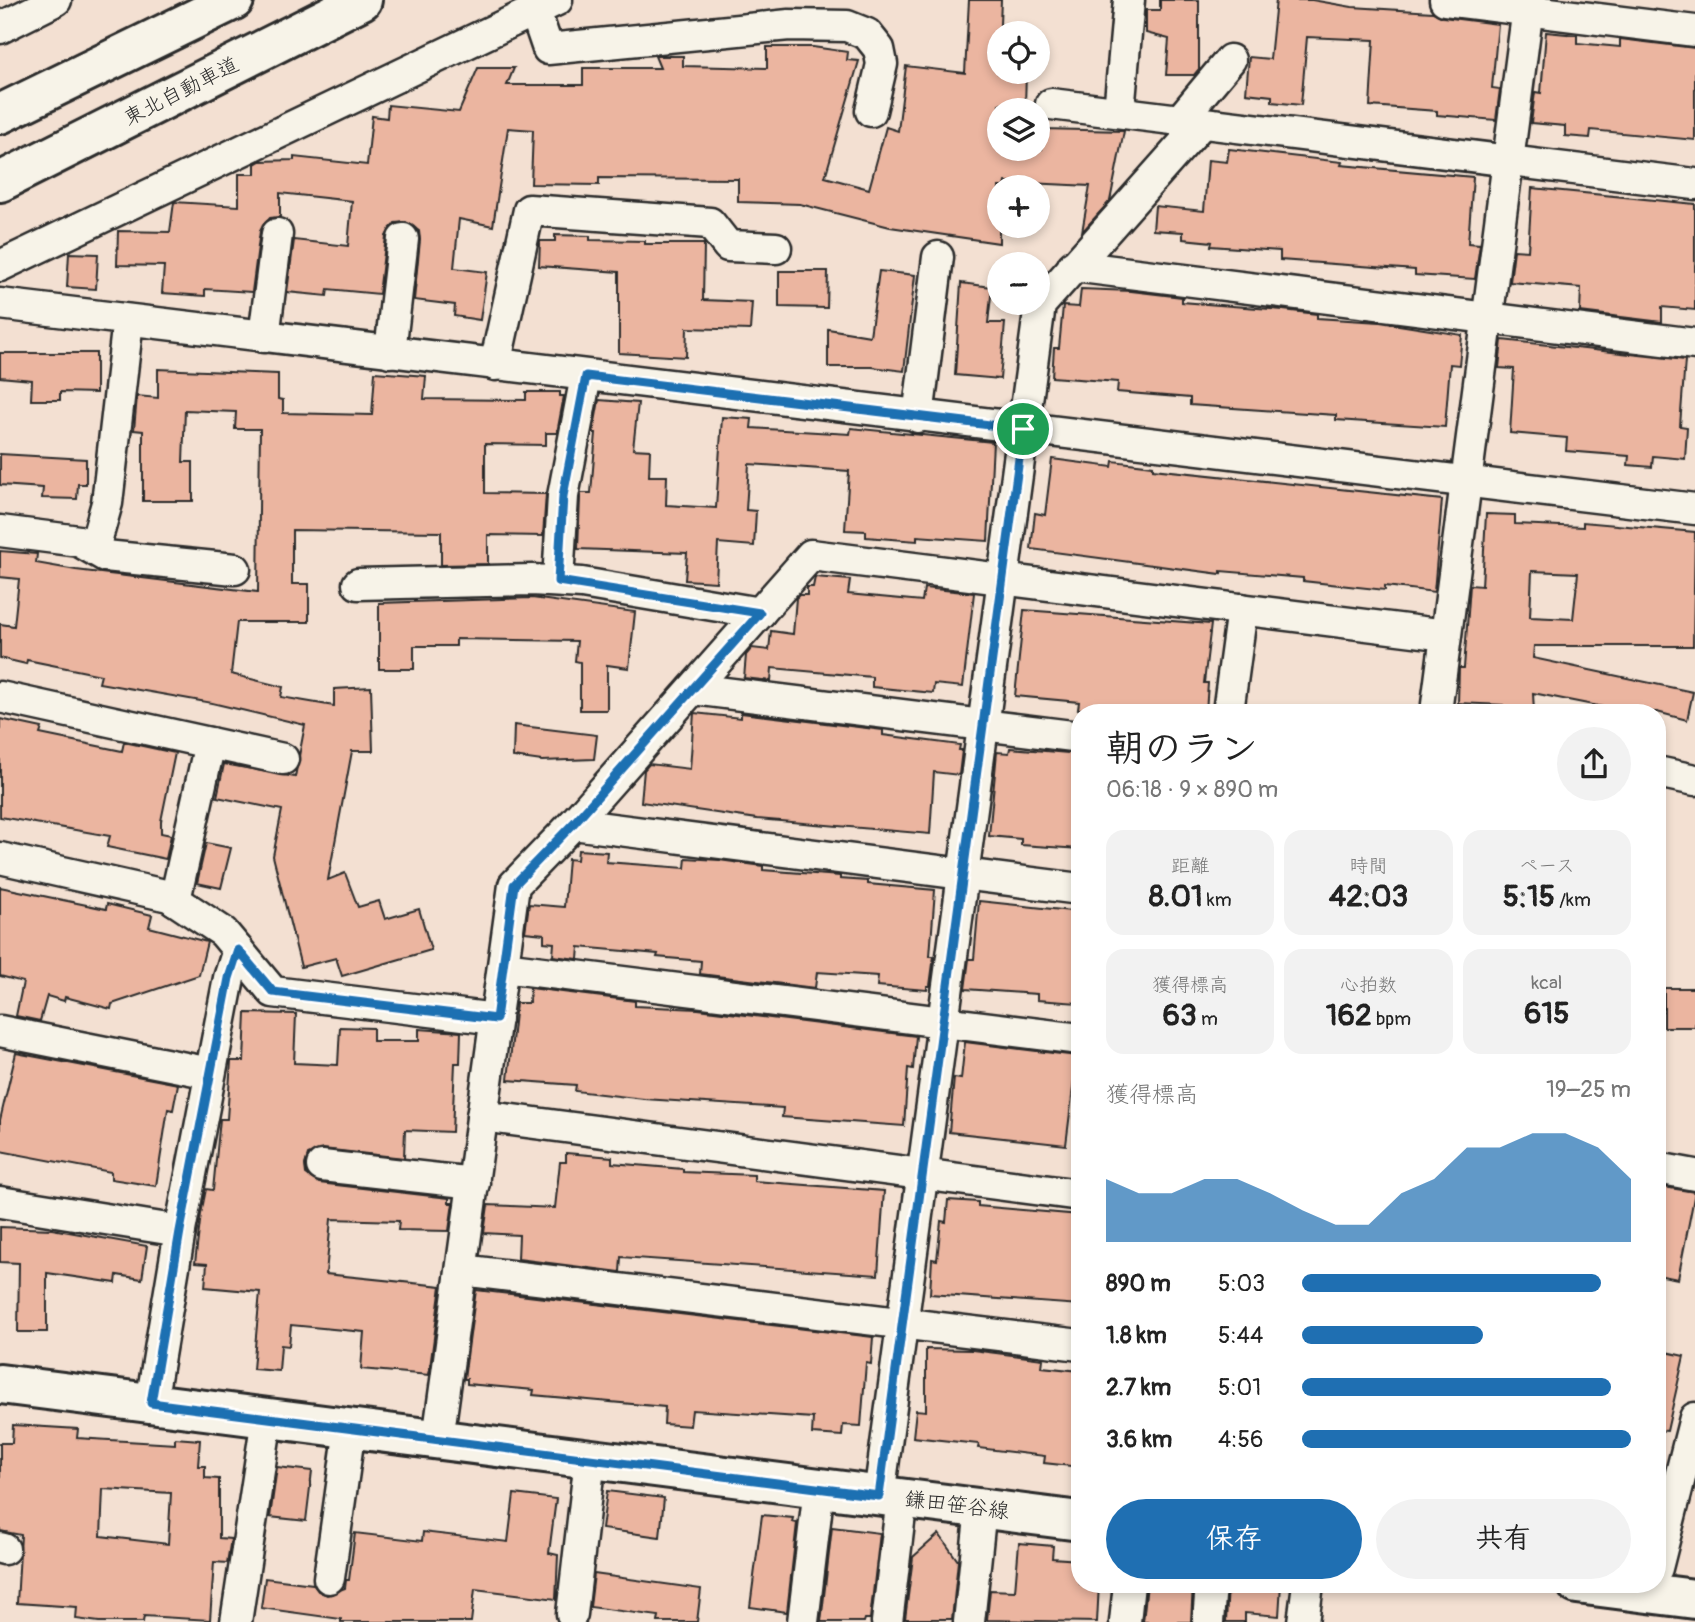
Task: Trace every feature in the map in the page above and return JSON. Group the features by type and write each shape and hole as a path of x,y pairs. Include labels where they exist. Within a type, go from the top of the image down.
{"main road":[{"path":"0,114 234,0"},
{"name":"東北自動車道","path":"0,182 362,0"},
{"name":"鎌田笹谷線","path":"0,1384 1071,1520"},
{"path":"1666,1587 1695,1599"}],"street":[{"path":"0,28 55,0"},
{"path":"1119,112 1129,0"},
{"path":"1445,0 1528,5 1695,31"},
{"path":"0,266 546,5 548,49 789,26 847,26 867,34 879,49 882,64 871,111"},
{"path":"1437,704 1528,5"},
{"path":"887,1622 890,1497 902,1322 1040,305 1190,122 1230,60"},
{"path":"1051,104 1695,184"},
{"path":"495,365 529,210 710,223 727,246 776,248"},
{"path":"264,337 277,234"},
{"path":"390,352 403,239"},
{"path":"918,417 938,257"},
{"path":"1073,265 1695,344"},
{"path":"0,304 1695,509"},
{"path":"94,550 107,503 128,320"},
{"path":"558,581 563,496 586,376"},
{"path":"0,531 79,541 105,556 235,569"},
{"path":"438,1439 514,885 573,824 811,555 1447,635"},
{"path":"358,584 558,581 760,613"},
{"path":"1229,704 1242,610"},
{"path":"694,688 1071,736"},
{"path":"0,697 283,759"},
{"path":"175,900 209,743"},
{"path":"1666,774 1695,780"},
{"path":"573,824 1071,888"},
{"path":"0,858 175,900 223,932 273,992 496,1019"},
{"path":"151,1403 209,1073 229,978 238,950"},
{"path":"503,967 1071,1038"},
{"path":"0,1031 209,1073"},
{"path":"482,1116 1071,1194"},
{"path":"322,1166 474,1183"},
{"path":"1666,1170 1695,1175"},
{"path":"0,1202 180,1231"},
{"path":"462,1270 1071,1344"},
{"path":"236,1622 267,1418"},
{"path":"1666,1534 1695,1418"},
{"path":"329,1578 350,1428"},
{"path":"572,1614 590,1459"},
{"path":"803,1622 818,1488"},
{"path":"969,1622 981,1508"},
{"path":"1125,1622 1128,1593"},
{"path":"1208,1622 1210,1593"},
{"path":"1303,1622 1307,1593"}],"building":[{"path":"969,0 1001,0 1000,21 987,21 987,84 1026,84 1025,98 987,98 987,161 1050,161 1050,129 1124,131 1110,201 1082,232 1090,186 1050,184 1050,175 987,175 987,238 999,238 999,243 890,227 800,204 738,202 738,179 599,178 599,185 531,184 533,130 508,128 493,226 459,219 454,268 487,272 480,320 454,316 455,305 414,300 420,240 419,231 406,222 395,223 386,236 379,294 328,289 327,296 287,292 294,240 348,246 352,201 280,193 280,217 270,218 260,231 252,292 205,289 205,296 162,293 164,266 117,265 118,231 170,232 174,202 239,206 239,174 255,174 255,164 260,161 294,160 294,157 367,165 372,116 387,118 388,105 459,112 478,68 514,68 507,85 583,85 583,68 660,68 655,56 683,56 683,66 767,68 767,47 813,47 848,52 847,60 859,61 825,177 869,189 886,127 898,131 906,66 965,73"},
{"path":"1160,0 1199,0 1199,69 1194,75 1166,75 1169,39 1146,33 1146,10 1160,10"},
{"path":"1276,0 1312,0 1352,7 1433,12 1443,17 1498,24 1492,88 1500,89 1496,120 1437,115 1437,111 1370,106 1374,40 1307,37 1301,105 1272,102 1272,96 1246,93 1249,57 1270,59"},
{"path":"1546,32 1577,35 1577,43 1620,47 1620,39 1695,48 1695,140 1591,130 1590,138 1565,136 1565,126 1531,123 1535,92 1541,93"},
{"path":"1229,149 1342,162 1341,165 1473,177 1468,243 1480,244 1475,279 1415,275 1415,270 1280,260 1280,251 1211,246 1212,242 1183,239 1183,232 1153,230 1155,206 1204,211 1208,160 1227,162"},
{"path":"1532,188 1695,204 1695,310 1662,307 1662,322 1580,312 1581,288 1510,282 1514,250 1528,251"},
{"path":"555,235 590,236 590,240 645,241 645,244 704,244 703,300 752,302 750,330 687,328 686,357 619,353 619,272 539,266 540,241 555,241"},
{"path":"69,253 98,254 96,289 67,287"},
{"path":"779,271 828,271 827,308 779,307"},
{"path":"879,271 915,275 904,371 872,367 828,367 828,329 870,336"},
{"path":"961,283 987,286 988,323 1005,323 1000,379 955,375"},
{"path":"1081,289 1182,297 1182,302 1317,314 1317,318 1380,322 1462,335 1459,365 1450,364 1445,427 1336,420 1336,415 1190,405 1190,398 1117,392 1118,382 1052,377 1054,348 1059,348 1063,306 1079,307"},
{"path":"1502,340 1685,360 1680,426 1687,427 1685,459 1653,456 1652,467 1628,465 1629,456 1566,451 1567,438 1510,433 1514,369 1499,368"},
{"path":"0,353 96,353 96,393 60,392 60,400 31,400 32,380 0,377"},
{"path":"158,369 278,374 278,399 283,400 283,413 372,415 375,372 426,376 424,399 526,400 526,392 560,392 560,396 564,396 557,433 546,433 546,445 485,444 485,493 546,494 543,536 488,535 488,564 441,565 441,532 292,530 292,584 309,584 309,622 237,622 231,674 283,687 281,697 334,706 334,689 371,687 373,751 352,751 328,880 345,873 358,907 379,901 385,919 419,909 431,950 342,976 336,958 301,967 273,856 282,810 217,797 224,764 295,777 305,725 212,703 99,683 101,675 27,660 26,664 0,658 0,624 14,626 19,579 0,577 0,551 37,554 36,563 76,570 258,592 260,429 235,429 236,412 185,410 183,462 193,462 193,501 143,501 143,431 134,430 137,396 158,398"},
{"path":"599,400 638,403 633,449 650,450 649,476 667,476 666,505 716,508 722,417 752,419 751,428 850,434 851,428 993,442 988,541 917,536 917,541 866,537 866,531 845,530 849,471 749,464 746,510 756,511 754,546 718,543 716,582 685,580 687,553 578,549 580,498 581,493 591,493 596,433 593,433"},
{"path":"0,454 86,459 86,484 78,484 77,499 42,498 43,488 0,485"},
{"path":"1052,459 1112,467 1113,461 1153,466 1153,469 1442,500 1434,592 1385,586 1385,590 1303,581 1303,578 1221,571 1221,574 1031,549 1035,513 1045,515"},
{"path":"1486,514 1515,515 1515,524 1583,527 1583,522 1695,532 1693,646 1534,646 1533,658 1693,692 1687,720 1666,714 1666,704 1588,704 1533,693 1534,704 1458,703 1459,668 1464,668 1470,585 1482,586","holes":["1532,571 1578,573 1573,619 1530,617"]},
{"path":"815,577 850,580 848,594 922,601 924,588 974,593 963,687 934,684 933,693 872,687 872,677 772,668 771,681 744,678 746,655 752,648 769,650 771,631 793,634 796,598 799,595 807,595 807,587 813,587"},
{"path":"532,598 635,612 629,668 607,665 607,710 580,710 580,662 575,661 577,641 456,639 456,646 414,646 414,669 379,669 379,603"},
{"path":"1024,610 1211,624 1204,683 1208,683 1207,704 1079,704 1015,696"},
{"path":"694,713 741,718 741,713 883,730 883,735 960,745 959,750 962,750 959,775 934,772 930,834 757,819 641,802 644,770 649,764 690,769"},
{"path":"0,719 42,728 40,734 122,751 124,742 175,753 161,821 161,833 171,835 166,859 107,847 110,836 0,817"},
{"path":"514,725 597,735 594,759 542,761 513,757"},
{"path":"1010,748 1071,753 1071,848 1021,845 1021,839 989,836 997,752 1009,753"},
{"path":"206,843 231,848 221,888 197,883"},
{"path":"578,850 607,852 606,862 685,868 686,858 719,860 763,866 763,870 840,876 840,879 868,881 868,884 935,890 930,956 934,956 930,986 927,986 927,990 877,986 878,976 817,972 815,988 700,974 701,961 657,957 658,954 579,947 578,959 553,956 554,943 544,942 544,934 525,932 529,904 564,907 568,859 577,860"},
{"path":"0,887 106,909 107,904 152,915 149,927 207,942 199,975 112,1004 111,1009 65,997 64,1001 47,996 40,1021 16,1016 23,982 0,976"},
{"path":"979,901 1071,911 1071,1002 1037,1000 1037,994 965,989 969,959 974,959"},
{"path":"530,988 635,1001 635,1006 698,1009 916,1036 913,1069 908,1068 904,1126 782,1117 783,1108 644,1099 575,1091 576,1085 508,1080 516,1003 529,1003"},
{"path":"1666,988 1695,988 1695,1027 1666,1027"},
{"path":"246,1013 296,1014 294,1063 338,1065 340,1027 373,1028 373,1041 419,1041 419,1029 461,1032 460,1063 455,1063 452,1132 405,1130 404,1158 323,1149 308,1155 305,1165 306,1174 319,1183 449,1198 449,1203 453,1203 449,1231 398,1230 399,1221 331,1219 326,1274 441,1286 429,1375 361,1369 364,1332 291,1325 289,1346 281,1345 279,1371 253,1369 260,1292 205,1287 207,1264 195,1263 201,1214 206,1189 213,1190 220,1119 227,1119 231,1061 244,1061"},
{"path":"965,1042 1071,1055 1071,1105 1066,1145 949,1132 954,1078 961,1079"},
{"path":"16,1053 178,1084 173,1110 168,1109 156,1186 111,1179 111,1172 0,1151 0,1120"},
{"path":"566,1153 612,1157 612,1163 683,1169 683,1172 754,1175 754,1181 884,1191 878,1275 621,1257 620,1272 518,1259 519,1235 484,1233 488,1205 555,1208 560,1162 566,1162"},
{"path":"1666,1187 1695,1192 1678,1279 1666,1277"},
{"path":"948,1200 978,1202 978,1206 1071,1214 1071,1304 930,1294 932,1259 937,1260 941,1221 946,1222"},
{"path":"0,1227 52,1229 147,1246 142,1279 117,1275 116,1283 47,1273 47,1332 18,1332 19,1263 0,1262"},
{"path":"476,1290 873,1337 871,1364 866,1363 861,1426 843,1425 842,1436 812,1434 813,1418 692,1410 690,1426 664,1424 665,1407 533,1395 534,1390 467,1384 467,1379 464,1379"},
{"path":"926,1349 972,1350 1043,1359 1042,1367 1071,1370 1071,1466 1044,1463 1045,1456 978,1448 979,1444 913,1437 916,1410 926,1411"},
{"path":"1666,1352 1684,1356 1666,1431"},
{"path":"13,1425 78,1429 77,1438 175,1444 175,1438 200,1440 198,1466 205,1466 205,1478 219,1479 219,1538 231,1539 227,1563 214,1562 210,1620 144,1616 143,1622 99,1622 76,1619 77,1607 17,1603 21,1535 0,1531 0,1443 12,1443","holes":["103,1489 171,1493 168,1544 101,1536"]},
{"path":"277,1467 312,1471 306,1521 270,1517"},
{"path":"607,1491 664,1498 660,1537 602,1529"},
{"path":"514,1494 556,1499 549,1553 558,1555 556,1599 475,1589 471,1622 341,1622 341,1619 261,1608 265,1578 313,1584 318,1591 327,1595 345,1588 346,1580 349,1580 355,1533 422,1541 423,1532 508,1542"},
{"path":"762,1515 793,1518 792,1522 797,1523 787,1612 750,1607"},
{"path":"832,1527 880,1533 870,1619 865,1619 864,1622 821,1622"},
{"path":"939,1534 958,1561 952,1619 905,1619 913,1557"},
{"path":"1019,1543 1053,1546 1052,1558 1071,1559 1071,1593 1099,1593 1097,1622 987,1620 990,1590 1015,1591"},
{"path":"594,1574 701,1589 697,1622 658,1622 659,1616 590,1607"},
{"path":"1146,1593 1193,1593 1191,1622 1143,1622"},
{"path":"1228,1593 1280,1593 1279,1616 1245,1613 1245,1622 1226,1622"}],"route":[{"path":"586,376 1023,429 879,1496 151,1403 193,1159 229,978 238,950 273,992 496,1019 514,885 573,824 760,613 558,581 563,496 586,376"}]}
